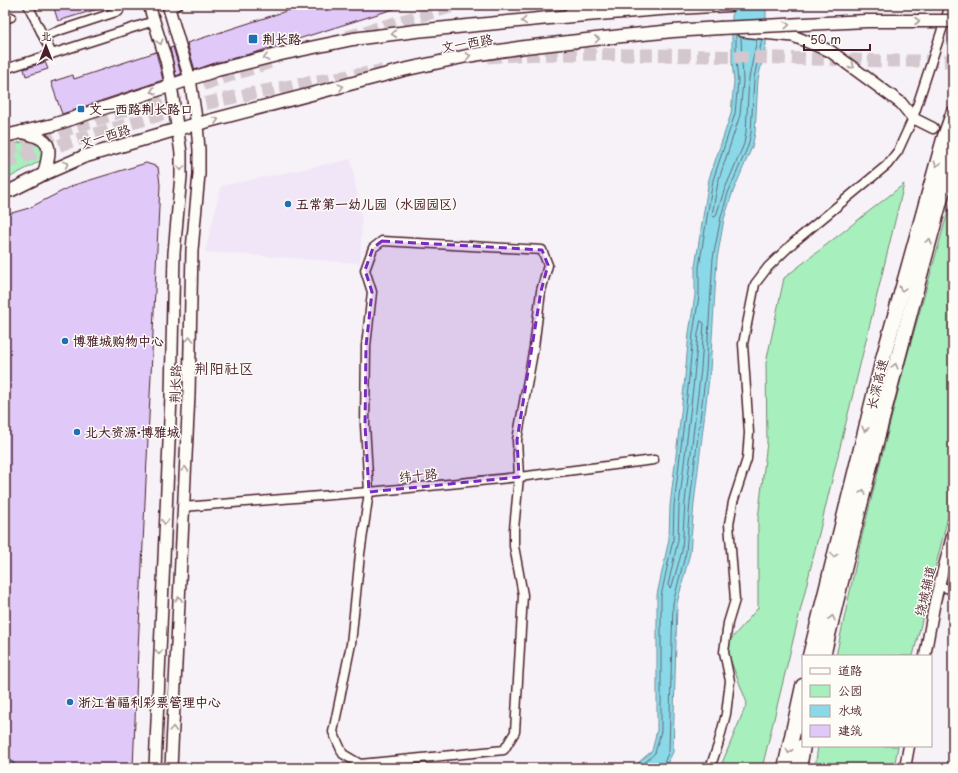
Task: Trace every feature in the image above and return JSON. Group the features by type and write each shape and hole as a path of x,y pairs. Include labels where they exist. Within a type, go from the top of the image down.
{"highway":[{"name":"长深高速","path":"810,655 884,355 944,139 953,114"},
{"name":"长深高速","path":"823,655 895,367 953,154"},
{"path":"785,768 802,691"},
{"path":"799,768 803,747"}],"main road":[{"name":"荆长路","path":"149,5 166,60 171,85 178,129 181,176 174,253 171,396 155,768"},
{"path":"549,18 600,5"},
{"name":"文一西路","path":"5,136 52,124 190,79 281,54 353,40 416,31 549,18 730,5"},
{"name":"荆长路","path":"171,768 189,394 192,250 199,174 197,125 190,79 172,6"},
{"name":"文一西路","path":"5,192 83,157 178,129 403,70 466,56 673,31 867,21 953,21"},
{"path":"720,28 793,36 830,51 901,103 913,118"},
{"path":"22,132 35,135 47,143 49,157 44,174"}],"street":[{"path":"28,5 52,54"},
{"path":"43,36 119,11 117,5"},
{"path":"710,768 726,714 730,681 724,652 728,624 735,600 729,524 733,502 747,459 749,433 743,344 755,284 768,267 794,242 887,165 898,151 913,118 950,5"},
{"path":"5,69 154,21"},
{"path":"913,118 933,128"},
{"path":"382,241 542,250 548,265 541,291 534,347 517,440 520,477 514,529 514,546 523,595 515,732 504,750 360,764 343,754 333,732 351,644 360,554 369,492 365,425 366,346 372,292 365,270 372,248 382,241"},
{"name":"纬十路","path":"183,507 369,492 520,477 654,460"},
{"name":"绕城辅道","path":"925,655 939,586 951,548 953,532"},
{"path":"939,586 953,590"},
{"path":"905,768 909,747"},
{"path":"950,768 953,758"}],"highlighted area":[{"path":"382,241 542,250 548,265 541,291 517,440 519,477 369,492 365,425 366,346 372,292 365,270 373,248"}],"shaded area":[{"name":"五常第一幼儿园（水园园区）","path":"351,159 362,221 360,263 205,252 221,186"}],"green space":[{"path":"37,140 44,146 44,159 5,180 5,147 25,141"},
{"path":"904,184 762,768 720,768 747,703 725,646 758,608 758,519 767,442 766,363 784,278"},
{"path":"953,194 953,497 913,655 836,655 861,540 904,367"},
{"path":"818,747 898,747 894,768 815,768"}],"water":[{"path":"732,5 766,5 766,45 758,79 755,133 752,147 732,194 724,219 717,259 710,370 694,503 690,553 677,603 673,752 665,768 632,768 652,751 657,730 657,595 669,539 670,506 689,333 695,295 695,267 709,179 731,114 734,81 732,62"},
{"path":"5,754 17,768 5,768"}],"building":[{"path":"53,5 103,5 104,7 58,21"},
{"path":"305,5 400,5 400,7 195,70 187,43"},
{"path":"173,47 181,74 176,76 170,48"},
{"path":"156,52 163,80 62,114 51,82 73,75 74,79"},
{"path":"45,62 48,69 26,76 24,69"},
{"name":"北大资源·博雅城","path":"146,163 158,167 160,185 133,768 18,768 5,753 5,215 29,208 74,185"}],"tunnel":[{"path":"347,37 457,5"},
{"path":"488,57 576,54 953,61"},
{"path":"5,150 274,61"},
{"path":"5,163 114,128 204,104 280,88 382,71"}],"place":[{"name":"荆长路","path":"253,39"},
{"name":"文一西路荆长路口","path":"81,109"},
{"name":"五常第一幼儿园（水园园区）","path":"288,204"},
{"name":"博雅城购物中心","path":"65,341"},
{"name":"北大资源·博雅城","path":"77,432"},
{"name":"浙江省福利彩票管理中心","path":"70,702"}],"district":[{"name":"荆阳社区","path":"224,369"}]}
